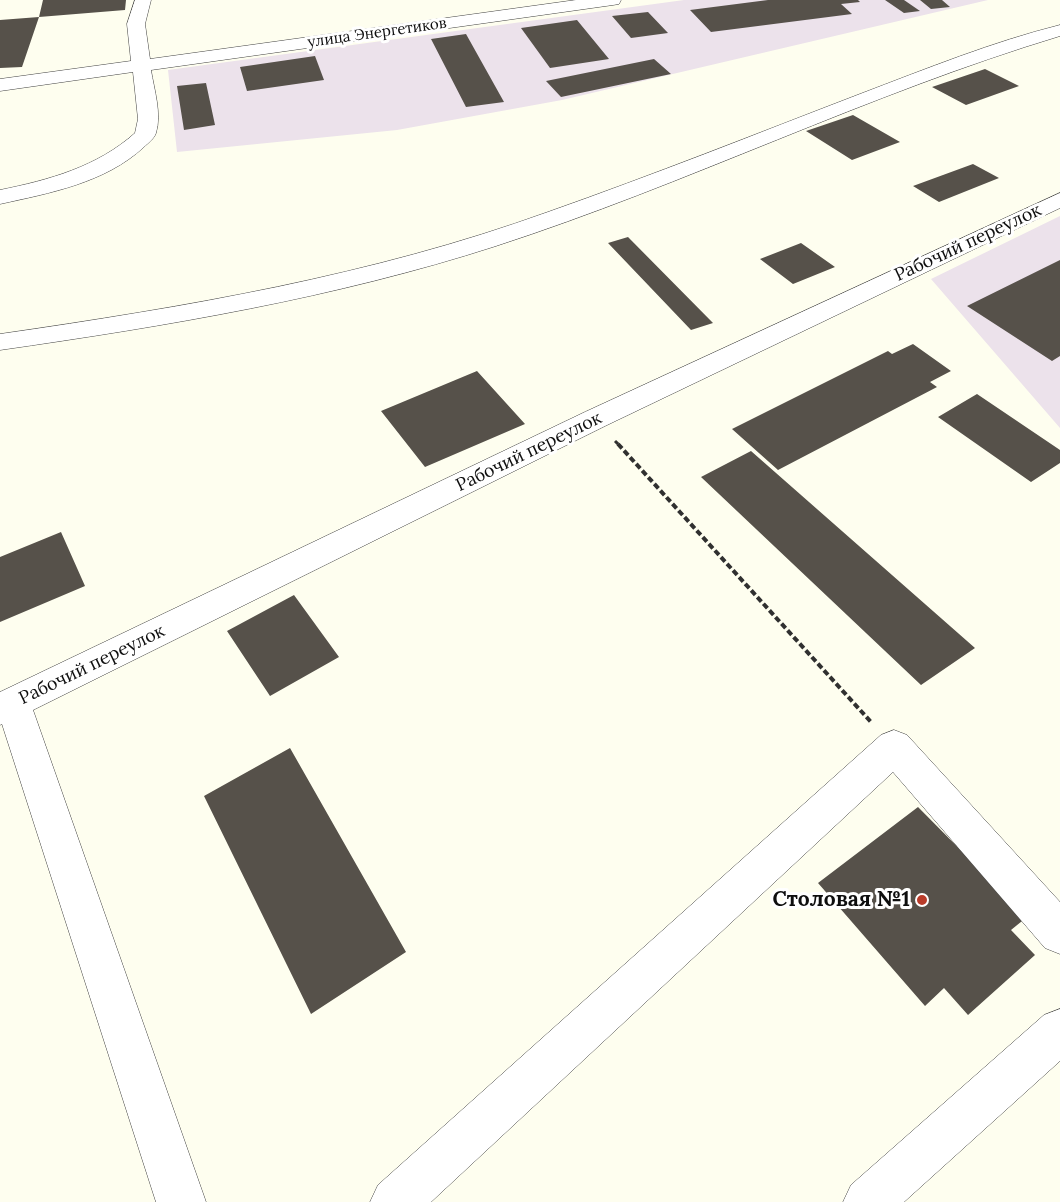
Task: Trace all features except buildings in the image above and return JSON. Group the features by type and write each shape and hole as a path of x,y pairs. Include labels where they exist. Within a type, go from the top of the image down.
{"street":[{"path":"0,198 66,180 113,161 136,145 145,135 148,119 136,24 143,0"},
{"path":"466,0 477,19"},
{"name":"улица Энергетиков","path":"0,85 613,0"},
{"path":"0,342 106,327 253,301 443,254 553,219 973,58 1060,30"},
{"name":"Рабочий переулок","path":"6,706 595,419 1060,200"},
{"path":"6,706 181,1202"},
{"path":"395,1202 894,747 1060,933"},
{"path":"867,1202 1060,1031"}],"path":[{"path":"595,419 894,747"}],"shaded area":[{"path":"684,0 988,0 562,100 397,130 177,152 168,70"},
{"path":"1060,216 1060,428 931,279"}],"place":[{"name":"Столовая №1","path":"922,900"}]}
